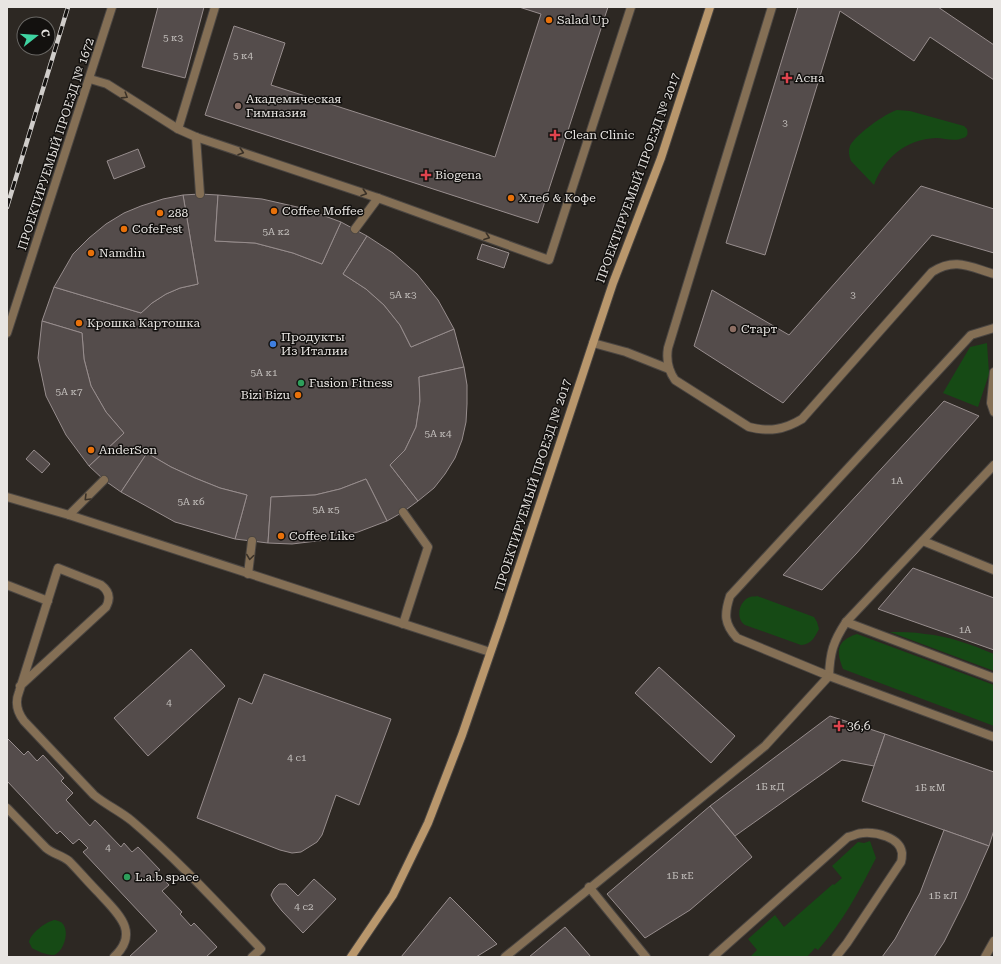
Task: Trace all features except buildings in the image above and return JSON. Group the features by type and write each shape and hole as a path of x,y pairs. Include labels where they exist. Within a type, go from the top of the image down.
{"street":[{"name":"ПРОЕКТИРУЕМЫЙ ПРОЕЗД № 1672","path":"7,333 112,7"},
{"path":"178,129 215,7"},
{"path":"90,79 107,84 178,129 196,137 378,198 549,260 631,7"},
{"name":"ПРОЕКТИРУЕМЫЙ ПРОЕЗД № 2017","path":"351,957 393,895 428,823 462,735 613,283 661,158 710,7"},
{"path":"772,7 668,348 666,356 669,370 675,380 749,427 759,430 784,428 802,419 932,272 943,266 959,263 994,274"},
{"path":"196,137 200,194"},
{"path":"355,229 378,198"},
{"path":"994,328 971,335 730,596 727,606 726,620 729,629 737,638 829,676 994,737"},
{"path":"593,343 626,352 669,370"},
{"path":"994,372 992,403 994,412"},
{"path":"505,957 765,746 829,676 829,658 836,638 846,622 994,465"},
{"path":"69,516 104,480"},
{"path":"7,497 490,652"},
{"path":"403,512 428,547 403,624"},
{"path":"248,574 252,541"},
{"path":"923,541 994,570"},
{"path":"20,686 106,607 109,598 106,589 101,585 58,568 48,601 20,686 17,696 19,714 94,795 106,805 124,815 162,847 256,943 261,949 252,957"},
{"path":"7,585 48,601"},
{"path":"846,622 994,678"},
{"path":"7,808 46,848 68,861 117,912 124,924 126,936 123,947 114,957"},
{"path":"713,957 848,837 862,833 879,834 888,837 897,843 902,852 901,862 836,957"},
{"path":"590,887 646,957"},
{"path":"985,957 994,941"}],"green space":[{"path":"897,110 910,111 964,126 968,132 966,137 956,140 936,138 925,139 906,146 884,166 874,185 851,161 849,148 853,141 871,125"},
{"path":"987,343 989,374 978,407 943,393 970,347"},
{"path":"757,596 814,617 819,629 814,638 810,642 801,645 745,625 739,614 741,606 746,599"},
{"path":"890,632 912,632 934,635 960,641 977,647 994,654 994,671"},
{"path":"857,634 994,685 994,726 843,669 839,657 841,643"},
{"path":"870,841 876,858 850,906 827,940 818,950 815,948 807,957 750,957 757,950 748,939 775,915 784,927 833,884 834,885 842,878 832,866 858,842 864,843"},
{"path":"55,920 61,922 65,927 66,932 63,945 57,954 50,955 32,948 29,942 32,935 43,925"}],"railway":[{"path":"7,207 68,7"}],"place":[{"name":"Salad Up","path":"549,20"},
{"name":"Асна","path":"787,78"},
{"name":"Академическая Гимназия","path":"238,106"},
{"name":"Clean Clinic","path":"555,135"},
{"name":"Biogena","path":"426,175"},
{"name":"Хлеб & Кофе","path":"511,198"},
{"name":"Coffee Moffee","path":"274,211"},
{"name":"288","path":"160,213"},
{"name":"CofeFest","path":"124,229"},
{"name":"Namdin","path":"91,253"},
{"name":"Крошка Картошка","path":"79,323"},
{"name":"Старт","path":"733,329"},
{"name":"Продукты Из Италии","path":"273,344"},
{"name":"Fusion Fitness","path":"301,383"},
{"name":"Bizi Bizu","path":"298,395"},
{"name":"AnderSon","path":"91,450"},
{"name":"Coffee Like","path":"281,536"},
{"name":"36,6","path":"839,726"},
{"name":"L.a.b space","path":"127,877"}]}
